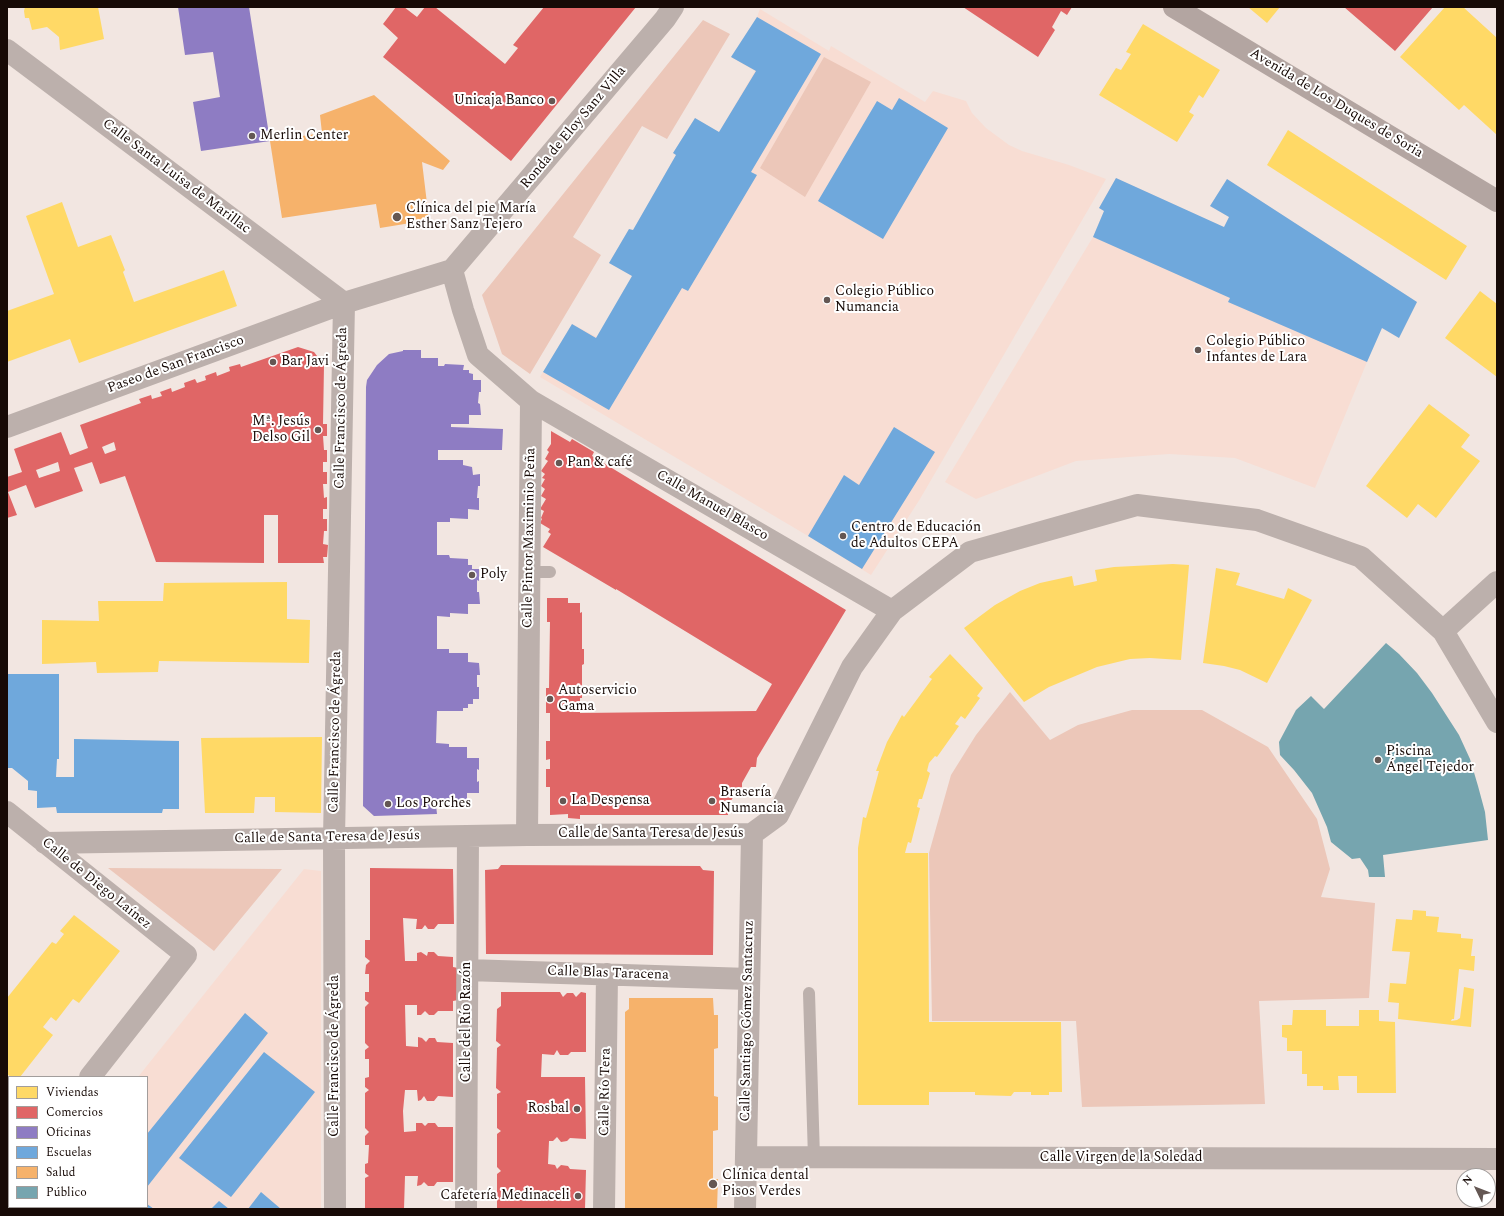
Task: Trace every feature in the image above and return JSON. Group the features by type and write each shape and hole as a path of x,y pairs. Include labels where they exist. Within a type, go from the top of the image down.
{"street":[{"name":"Ronda de Eloy Sanz Villa","path":"452,270 665,20 673,7"},
{"name":"Avenida de Los Duques de Soria","path":"1174,7 1497,202"},
{"name":"Calle Santa Luisa de Marillac","path":"7,50 344,303"},
{"path":"344,303 452,270 478,355 531,401"},
{"name":"Paseo de San Francisco","path":"7,427 344,303"},
{"name":"Calle Francisco de Ágreda","path":"336,1209 334,838 344,303"},
{"name":"Calle Pintor Maximinio Peña","path":"527,835 540,572 531,401"},
{"name":"Calle Manuel Blasco","path":"531,401 892,611"},
{"name":"Calle de Santa Teresa de Jesús","path":"45,843 527,835 752,834 778,815 852,667 892,611 970,552 1137,505 1257,520 1361,557 1443,631 1497,722"},
{"path":"1443,631 1497,582"},
{"name":"Calle de Diego Laínez","path":"7,812 186,955 91,1076"},
{"name":"Calle Santiago Gómez Santacruz","path":"745,1209 752,834"},
{"name":"Calle del Río Razón","path":"466,1209 468,836"},
{"name":"Calle Blas Taracena","path":"467,970 749,979"},
{"name":"Calle Río Tera","path":"604,1209 607,974"},
{"name":"Calle Virgen de la Soledad","path":"746,1157 1497,1159"}],"lane":[{"path":"809,993 814,1158"}],"shaded area":[{"name":"Colegio Público Numancia","path":"760,9 829,51 831,46 925,102 933,91 966,101 972,113 986,128 1009,145 1022,151 1069,165 1106,179 920,499 871,575 540,377 572,324 597,337 632,276 609,263 629,229 633,230 676,155 673,153 695,118 719,132 755,71 731,57 757,17"},
{"path":"703,20 730,34 667,139 642,126 573,237 601,255 530,374 502,354 482,295"},
{"path":"824,57 871,82 805,197 760,168"},
{"name":"Colegio Público Infantes de Lara","path":"1116,178 1224,227 1229,217 1210,206 1227,179 1417,302 1399,338 1381,328 1315,488 1235,458 1169,454 1076,461 976,499 945,482 1093,237 1104,211 1099,208"},
{"path":"1010,692 1050,740 1078,725 1132,710 1202,710 1268,747 1317,819 1330,869 1321,897 1375,903 1369,998 1259,1001 1265,1104 1082,1107 1076,1021 932,1021 929,853 951,775 976,735"},
{"path":"108,868 282,869 214,951"},
{"path":"304,869 321,871 321,1209 33,1209 148,1208 148,1076 139,1076"}],"building: Viviendas":[{"path":"25,7 98,7 104,39 60,50 59,37 47,27 32,30 29,18 25,18"},
{"path":"1248,7 1280,7 1267,23"},
{"path":"1445,7 1463,7 1497,38 1497,135 1464,105 1459,110 1400,57"},
{"path":"1143,24 1220,70 1203,98 1199,95 1189,112 1194,115 1177,142 1099,95 1116,68 1121,70 1131,54 1126,52"},
{"path":"1288,130 1467,246 1446,280 1267,165"},
{"path":"62,202 78,247 111,235 125,270 123,272 134,302 224,270 237,306 79,363 70,339 7,362 7,311 54,294 26,216"},
{"path":"1480,291 1497,304 1497,377 1445,338"},
{"path":"1429,404 1470,435 1461,447 1480,461 1436,518 1418,504 1407,518 1366,486"},
{"path":"1173,564 1189,565 1181,660 1150,658 1130,659 1097,667 1049,687 1024,702 964,628 995,605 1020,591 1040,583 1072,576 1074,586 1097,581 1095,570 1114,567"},
{"path":"1216,568 1240,573 1236,585 1284,599 1288,588 1312,600 1267,683 1240,670 1203,663"},
{"path":"287,582 287,619 310,620 309,663 159,661 158,672 97,673 96,662 42,664 42,620 99,621 98,601 163,601 164,583"},
{"path":"950,654 983,688 977,696 980,698 965,719 961,716 955,724 959,726 937,757 935,756 929,763 927,771 930,773 922,799 919,799 917,807 920,808 911,843 908,842 905,853 928,853 929,1022 1061,1022 1062,1092 1049,1092 1049,1095 1031,1095 1031,1092 1014,1092 1011,1096 975,1095 975,1092 929,1092 929,1105 858,1105 858,848 863,817 866,818 879,771 876,771 887,742 902,715 904,717 932,679 929,677"},
{"path":"322,737 321,813 275,812 275,797 255,797 254,813 205,813 201,738"},
{"path":"1413,910 1426,911 1426,916 1439,917 1437,932 1461,934 1461,938 1473,939 1471,956 1475,956 1474,971 1459,969 1454,1019 1451,1021 1460,1018 1464,987 1474,989 1471,1027 1398,1019 1399,1003 1388,1002 1390,983 1406,984 1410,952 1392,951 1396,919 1412,920"},
{"path":"74,915 120,951 79,1003 73,999 56,1021 51,1017 43,1027 53,1035 21,1076 10,1076 7,1074 7,998 52,942 56,944 64,934 60,931"},
{"path":"1293,1010 1326,1010 1326,1026 1359,1026 1359,1010 1379,1010 1379,1021 1395,1022 1396,1093 1357,1093 1357,1076 1338,1076 1339,1090 1323,1090 1323,1086 1307,1086 1307,1074 1302,1074 1302,1051 1287,1051 1287,1038 1282,1037 1282,1025 1292,1025"}],"building: Comercios":[{"path":"396,7 404,7 417,17 425,7 435,7 505,64 518,48 513,45 544,7 636,7 511,161 383,57 398,38 383,24"},
{"path":"963,7 1072,7 1067,15 1061,11 1052,27 1055,30 1038,57"},
{"path":"1344,7 1433,7 1395,51"},
{"path":"298,347 314,352 324,365 323,424 327,424 327,436 323,436 324,450 327,450 327,462 323,462 323,472 327,472 327,484 323,484 324,498 327,497 327,509 323,509 323,519 327,519 327,531 324,531 323,544 328,545 327,557 323,557 324,563 278,563 278,515 264,515 264,563 156,562 125,476 100,484 92,462 74,468 83,491 35,508 26,485 8,492 17,515 7,518 7,477 22,472 14,449 61,432 70,455 88,448 80,425 141,403 139,399 151,395 152,399 162,396 160,392 171,388 172,392 185,387 184,383 195,379 197,383 206,380 205,376 216,372 217,376 230,371 229,367 240,364 241,367","holes":["114,442 116,450 105,454 102,447","58,462 60,471 39,478 36,470"]},
{"path":"551,431 570,442 572,439 594,452 592,456 846,610 757,758 756,767 751,767 742,783 742,787 739,788 738,794 735,794 728,806 728,815 580,815 580,819 568,818 568,814 550,815 550,787 546,787 546,769 550,769 550,759 546,760 546,741 550,741 550,713 546,713 546,688 549,688 550,622 547,622 547,598 568,598 568,603 580,603 580,613 582,612 582,649 584,649 584,664 582,665 582,698 580,698 580,713 756,711 772,684 616,589 543,547 551,534 548,532 550,529 540,523 544,511 540,509 546,499 541,496 545,489 541,486 545,479 542,478 545,474 541,471 548,461 545,459 549,452 547,450 551,444"},
{"path":"501,865 700,866 703,870 714,871 713,955 486,954 485,870 498,869"},
{"path":"370,868 453,869 454,924 438,924 434,929 428,929 425,925 422,929 416,929 417,919 403,918 405,961 417,961 417,953 421,952 427,956 428,952 434,952 438,956 453,957 453,967 458,968 458,1000 453,1001 453,1011 438,1011 434,1015 429,1015 425,1011 421,1015 417,1015 417,1005 405,1005 406,1046 418,1047 418,1037 422,1038 426,1042 429,1038 435,1038 437,1042 453,1043 453,1097 438,1096 434,1101 427,1101 424,1096 418,1101 417,1090 405,1090 403,1111 404,1132 416,1131 416,1123 422,1123 425,1126 428,1123 435,1123 438,1127 453,1127 453,1182 437,1182 434,1186 428,1186 424,1182 417,1186 418,1176 405,1176 404,1209 365,1209 365,1178 369,1176 365,1173 365,1164 368,1163 369,1145 365,1145 365,1136 369,1132 365,1128 365,1093 369,1090 365,1087 365,1078 369,1077 369,1059 365,1059 365,1050 369,1047 365,1043 365,1007 369,1003 365,1000 365,992 369,992 369,974 365,974 366,965 370,961 365,957 365,940 370,940"},
{"path":"501,992 560,992 563,997 567,993 573,993 576,997 581,992 586,993 586,1052 571,1052 568,1055 560,1055 557,1050 554,1055 542,1054 541,1077 585,1077 586,1139 570,1138 567,1141 561,1142 557,1137 553,1141 549,1141 548,1164 555,1165 557,1169 561,1165 568,1166 570,1169 586,1170 585,1209 497,1209 497,1174 501,1171 497,1167 497,1134 501,1131 497,1128 497,1094 501,1092 496,1088 497,1048 501,1045 496,1041 497,1009 501,1006"}],"building: Oficinas":[{"path":"178,7 249,7 270,141 201,151 193,102 220,97 213,52 185,55"},
{"path":"403,350 421,350 421,358 438,358 438,366 444,366 445,364 464,365 463,370 469,370 469,373 473,374 473,380 481,380 481,392 479,392 478,403 480,404 481,415 469,415 469,424 451,424 451,427 503,429 502,450 438,450 438,460 463,460 463,465 472,467 473,475 480,474 480,486 478,486 477,498 479,498 479,510 468,509 468,519 450,518 450,522 437,522 437,555 449,555 450,558 468,559 468,565 472,565 472,569 479,569 477,592 479,592 480,604 468,604 468,614 450,613 450,617 437,616 437,649 449,649 449,653 468,653 468,662 479,663 480,675 477,675 477,687 479,687 479,699 473,699 473,704 468,704 468,708 463,708 463,711 437,711 436,743 449,744 449,747 467,747 467,758 479,758 477,782 479,781 479,793 467,793 467,801 463,801 463,805 436,805 437,814 374,816 363,806 366,387 367,380 377,365 389,354"}],"building: Escuelas":[{"path":"757,17 821,54 751,172 757,175 688,291 682,288 609,410 543,372 572,324 596,338 632,276 609,263 629,229 633,230 676,155 673,153 695,118 719,132 756,71 731,57"},
{"path":"899,98 948,128 883,239 818,201 877,101 892,110"},
{"path":"1116,178 1224,227 1229,217 1210,206 1227,179 1417,302 1399,338 1382,328 1367,362 1228,302 1230,298 1093,237 1104,211 1099,208"},
{"path":"894,427 935,452 862,569 808,536 844,475 859,485"},
{"path":"7,674 59,674 59,759 57,759 56,777 74,777 74,739 179,741 179,809 163,809 162,813 57,813 56,807 37,808 37,791 28,790 28,781 12,768 7,768"},
{"path":"245,1013 268,1033 148,1186 148,1133"},
{"path":"264,1052 315,1092 231,1197 179,1158"},
{"path":"261,1192 281,1209 248,1209"},
{"path":"219,1201 229,1209 211,1209"},
{"path":"148,1205 154,1209 87,1209 148,1208"}],"building: Salud":[{"path":"374,95 450,161 443,170 422,162 429,220 380,228 376,204 282,218 270,141 322,133 320,115"},
{"path":"629,998 713,998 714,1015 718,1015 718,1048 714,1049 714,1096 718,1097 718,1130 713,1131 713,1179 718,1179 717,1209 625,1209 625,1012 629,1009"}],"building: Público":[{"name":"Piscina Ángel Tejedor","path":"1386,643 1417,673 1432,693 1459,735 1470,759 1478,786 1485,812 1488,840 1383,855 1385,877 1369,877 1368,870 1360,858 1352,859 1331,842 1327,827 1312,793 1280,755 1279,742 1296,710 1311,696 1324,709"}],"place":[{"name":"Unicaja Banco","path":"552,101"},
{"name":"Merlin Center","path":"252,136"},
{"name":"Clínica del pie María Esther Sanz Tejero","path":"397,217"},
{"name":"Colegio Público Numancia","path":"827,300"},
{"name":"Colegio Público Infantes de Lara","path":"1198,350"},
{"name":"Bar Javi","path":"273,362"},
{"name":"Mª. Jesús Delso Gil","path":"318,430"},
{"name":"Pan & café","path":"559,463"},
{"name":"Centro de Educación de Adultos CEPA","path":"843,536"},
{"name":"Poly","path":"472,575"},
{"name":"Autoservicio Gama","path":"550,699"},
{"name":"Piscina Ángel Tejedor","path":"1378,760"},
{"name":"La Despensa","path":"563,801"},
{"name":"Brasería Numancia","path":"712,801"},
{"name":"Los Porches","path":"388,804"},
{"name":"Rosbal","path":"577,1109"},
{"name":"Clínica dental Pisos Verdes","path":"713,1184"},
{"name":"Cafetería Medinaceli","path":"578,1196"}]}
